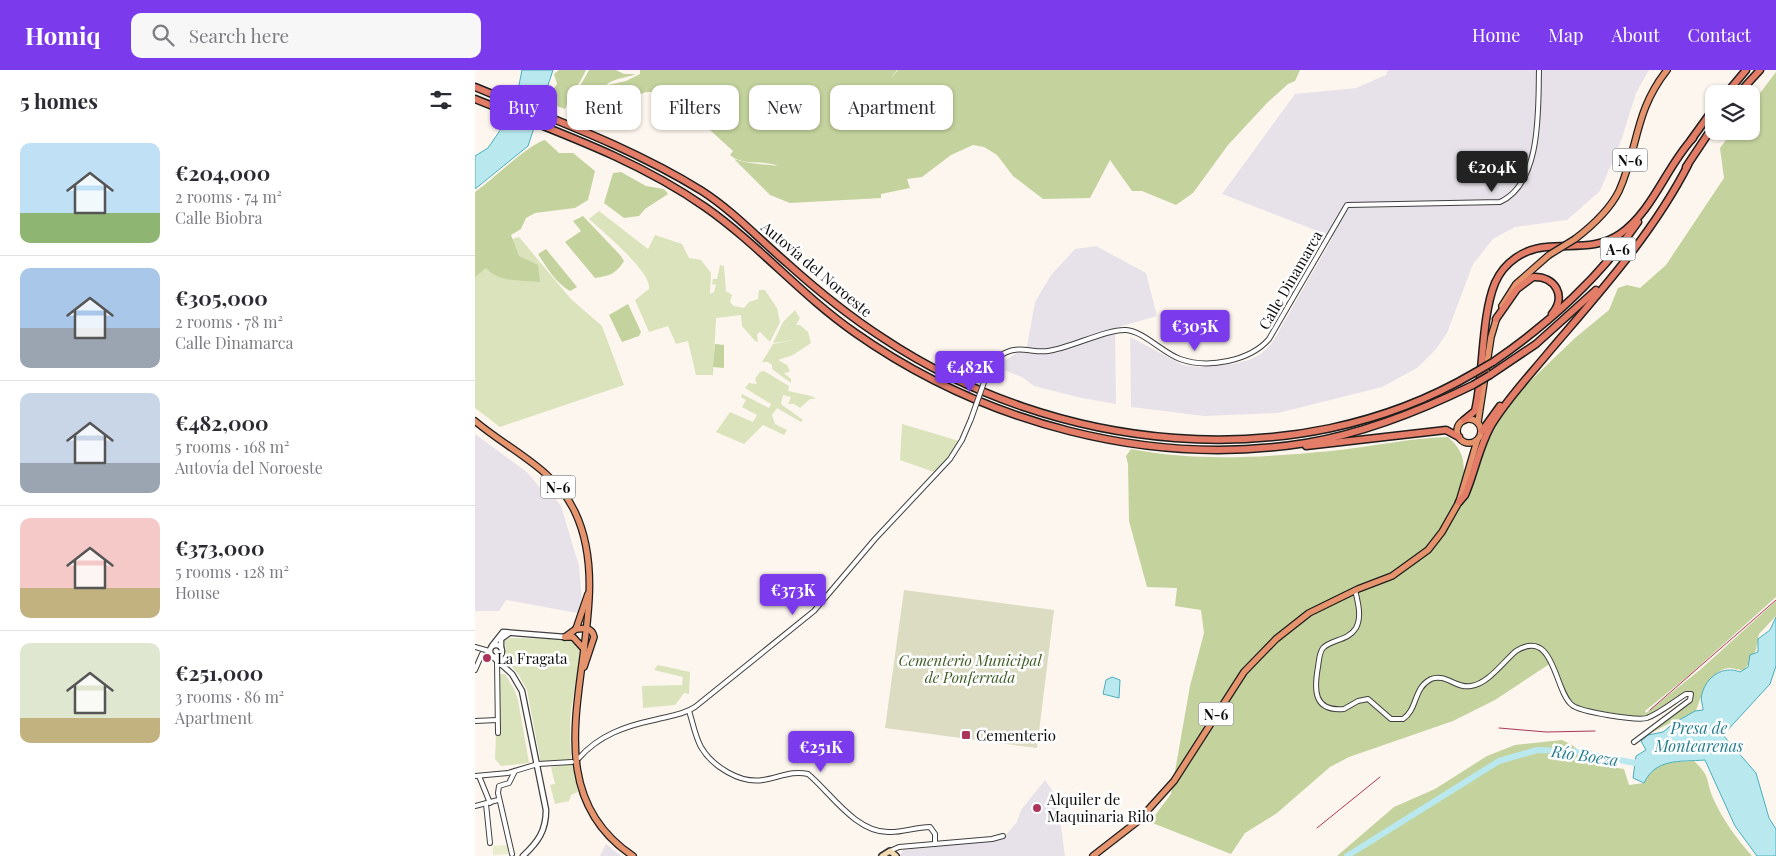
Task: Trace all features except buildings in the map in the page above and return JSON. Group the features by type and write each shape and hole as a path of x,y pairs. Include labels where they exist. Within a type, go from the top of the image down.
{"highway":[{"name":"N-6","path":"1478,422 1496,319 1516,284 1549,255 1575,239 1603,214 1618,192 1647,100 1667,70"},
{"path":"1733,85 1746,70"},
{"path":"1746,85 1760,70"},
{"name":"Autovía del Noroeste","path":"475,87 614,145 658,166 704,193 745,225 839,308 885,340 964,383 1057,418 1100,427 1186,439 1236,440 1325,430 1422,400 1493,361 1545,324 1580,293 1604,266 1641,218 1705,121"},
{"name":"Autovía del Noroeste","path":"475,99 609,153 653,175 707,208 824,310 890,355 939,383 1012,414 1063,429 1108,439 1178,448 1237,449 1314,441 1376,426 1409,415 1473,385 1536,344 1591,295 1644,230 1705,139"},
{"path":"1482,431 1478,422 1467,419 1475,411 1491,300 1496,282 1505,268 1517,257 1535,249 1591,245 1620,234 1639,215 1683,149 1693,138"},
{"path":"1482,431 1497,409 1520,385 1638,245 1677,186 1688,165"},
{"path":"1493,361 1552,314 1559,301 1557,288 1547,278 1528,278 1511,297 1496,319"},
{"path":"1459,502 1469,486 1485,435 1520,385"},
{"name":"N-6","path":"1461,439 1458,427 1477,411 1481,398"},
{"name":"N-6","path":"475,421 537,466 554,482 567,499 579,523 587,548 590,587 587,636 574,734 579,779 593,814 604,830 633,856"},
{"path":"1178,448 1223,452 1263,450 1446,430 1468,443 1477,440"},
{"name":"N-6","path":"1093,856 1138,821 1174,781 1244,672 1275,638 1309,613 1355,590 1392,576 1427,550 1443,532 1459,502 1470,460 1482,431"},
{"path":"1461,439 1469,452 1470,460"},
{"path":"576,629 590,587"},
{"path":"565,637 576,629 587,628 593,634 594,640 581,674"},
{"path":"565,637 587,636"},
{"path":"573,637 584,648"}],"main road":[{"path":"881,855 890,851 896,856"}],"street":[{"name":"Calle Dinamarca","path":"689,711 752,663 814,611 875,540 950,459 962,440 987,374 994,362 1009,351 1024,349 1048,351 1126,330 1133,332 1180,359 1191,362 1230,360 1253,352 1269,339 1347,204 1503,200 1521,182 1534,151 1537,129 1539,70"},
{"path":"1355,590 1359,615 1355,629 1344,639 1327,645 1321,653 1315,689 1318,699 1325,706 1344,709 1358,701 1367,699 1391,719 1403,719 1410,712 1418,690 1432,679 1442,678 1462,686 1476,685 1523,646 1534,646 1545,653 1569,702 1579,708 1642,719 1652,716 1686,694 1691,694 1690,700 1634,742"},
{"path":"498,733 499,670 502,664 501,647 503,636 511,633"},
{"path":"475,668 500,634 511,633 565,637"},
{"path":"492,646 501,647"},
{"path":"475,647 497,657 501,654"},
{"path":"475,652 487,653 502,664 519,684 525,699 547,819 541,836 523,856"},
{"path":"499,670 502,664"},
{"path":"579,758 596,742 611,733 636,724 689,711 701,747 712,760 734,776 757,781 789,774 808,774 838,805 868,826 888,832 930,828 935,834 935,844"},
{"path":"475,721 497,720"},
{"path":"477,776 515,771 538,764 572,762"},
{"path":"475,771 488,804 490,843"},
{"path":"512,854 498,800 499,786 509,782 515,771"},
{"path":"475,806 498,800"},
{"path":"890,851 906,847 992,839 1003,836"},
{"path":"896,856 899,851 906,847"}],"shaded area":[{"path":"1388,70 1649,70 1636,93 1621,141 1600,191 1567,220 1515,227 1493,239 1473,264 1447,333 1436,349 1417,368 1382,387 1278,413 1204,416 1131,407 1130,337 1183,365 1199,367 1233,364 1249,360 1261,354 1272,343 1333,237 1222,194 1295,94 1356,88 1386,75"},
{"path":"1096,246 1146,273 1157,316 1115,328 1116,404 1034,386 1022,377 995,367 1027,346 1035,302 1051,275 1075,249"},
{"path":"475,434 528,473 544,493 555,498 561,506 579,566 582,602 577,613 506,600 499,611 475,611"},
{"path":"1045,780 1057,797 1065,856 900,856 903,850 997,840 1005,836 1017,822 1021,810"},
{"path":"606,844 621,856 600,856"}],"green space":[{"path":"559,70 586,70 578,85 567,85 567,105 565,109 557,106 557,84 554,74"},
{"path":"589,70 616,70 624,74 636,74 615,80 607,85 580,85"},
{"path":"640,70 897,70 892,77 898,70 1300,70 1295,81 1288,84 1267,103 1228,145 1193,193 1176,205 1142,191 1132,191 1110,160 1090,198 1043,199 1013,176 997,155 984,147 973,145 951,155 922,177 907,179 910,188 881,194 881,198 790,203 770,195 734,159 778,166 735,159 730,155 733,151 710,130 739,130 739,85 651,85 651,92 641,94 641,85 608,85 626,81 640,74"},
{"path":"1776,72 1776,597 1687,677 1645,711 1646,713 1701,669 1776,601 1776,616 1759,634 1756,650 1744,671 1728,668 1721,671 1710,680 1699,701 1695,714 1674,721 1649,734 1691,702 1689,693 1652,716 1643,718 1577,707 1571,703 1551,663 1495,700 1453,721 1349,757 1330,767 1277,813 1245,833 1231,854 1150,822 1171,794 1190,686 1204,633 1201,610 1175,606 1177,588 1147,587 1129,521 1128,464 1126,456 1131,449 1181,456 1231,457 1331,451 1448,437 1461,453 1464,474 1476,477 1490,434 1523,388 1575,338 1609,310 1618,288 1627,285 1640,288 1666,265 1724,178 1720,148 1726,140 1760,140 1760,93"},
{"path":"545,140 559,153 573,153 595,171 588,200 575,208 535,213 526,218 521,229 511,235 519,256 538,265 540,282 504,278 491,273 486,268 475,277 475,192 529,148"},
{"path":"621,172 646,186 664,189 668,194 645,209 639,216 624,218 604,203 613,173"},
{"path":"599,211 648,249 655,235 682,244 689,258 701,260 711,273 710,294 714,292 716,285 712,284 713,279 717,279 720,265 724,266 726,291 732,295 730,302 734,306 744,308 749,302 758,299 759,290 765,290 777,308 780,322 770,342 760,332 757,334 758,342 755,341 742,326 741,315 716,318 713,375 696,375 688,341 676,344 668,326 649,332 635,300 649,289 648,282 643,273 625,252 589,219"},
{"path":"583,216 624,261 612,274 595,278 565,242 581,231 573,221"},
{"path":"519,237 571,299 602,326 624,385 500,427 475,408 475,251"},
{"path":"546,249 577,287 570,291 552,275 538,254"},
{"path":"628,304 641,332 639,336 622,342 609,315"},
{"path":"795,310 800,318 796,325 800,325 808,332 811,343 793,355 778,360 787,365 790,372 784,373 791,379 791,383 772,369 772,365 768,362 762,362 773,344 793,340 773,343 783,322"},
{"path":"715,344 724,345 724,368 713,367"},
{"path":"764,371 789,386 788,391 811,396 816,399 810,399 800,408 794,404 788,404 791,397 783,395 781,404 803,420 801,422 777,408 772,415 775,424 787,430 784,435 763,425 744,444 716,432 730,412 753,422 757,415 742,407 746,400 741,397 742,394 769,408 771,404 745,388 749,383 757,384 755,379 760,372"},
{"path":"902,424 959,441 937,473 900,460"},
{"name":"Cementerio Municipal de Ponferrada","path":"904,590 1054,610 1037,748 885,728"},
{"path":"510,638 569,639 581,645 570,716 571,761 541,764 527,690 518,674 506,660 505,640"},
{"path":"658,665 690,672 689,694 684,693 675,705 643,708 642,686 682,685 683,677 654,670"},
{"path":"500,674 505,674 518,700 529,763 501,766 495,759 496,734 499,734"},
{"path":"1562,740 1572,745 1596,765 1624,769 1629,785 1644,783 1653,770 1659,766 1694,761 1705,774 1713,798 1725,821 1752,856 1337,856 1394,807 1435,789 1487,756 1515,745"},
{"path":"572,764 578,792 571,795 569,801 555,804 550,785 555,784 551,767"},
{"path":"508,845 508,854 493,855 493,846"}],"water":[{"path":"522,70 553,70 548,85 519,85"},
{"path":"500,130 533,130 528,146 475,189 475,156 488,148"},
{"name":"Presa de Montearenas","path":"1776,617 1776,666 1770,684 1723,735 1756,773 1769,818 1776,829 1776,856 1757,856 1735,826 1705,760 1662,765 1649,775 1644,783 1633,778 1636,756 1646,750 1641,741 1648,735 1663,732 1695,711 1703,710 1701,696 1707,682 1722,671 1734,670 1740,672 1748,667 1750,655 1758,652 1758,639 1770,630"},
{"path":"1112,677 1120,680 1119,698 1103,694 1106,680"}],"waterway":[{"name":"Río Boeza","path":"1347,856 1499,761 1537,750 1572,751 1635,763 1642,760"}],"railway":[{"path":"1650,710 1776,600"},
{"path":"1499,728 1546,732 1595,731"},
{"path":"1317,828 1380,777"}],"place":[{"name":"La Fragata","path":"487,658"},
{"name":"Cementerio","path":"966,735"},
{"name":"Alquiler de Maquinaria Rilo","path":"1037,808"}]}
